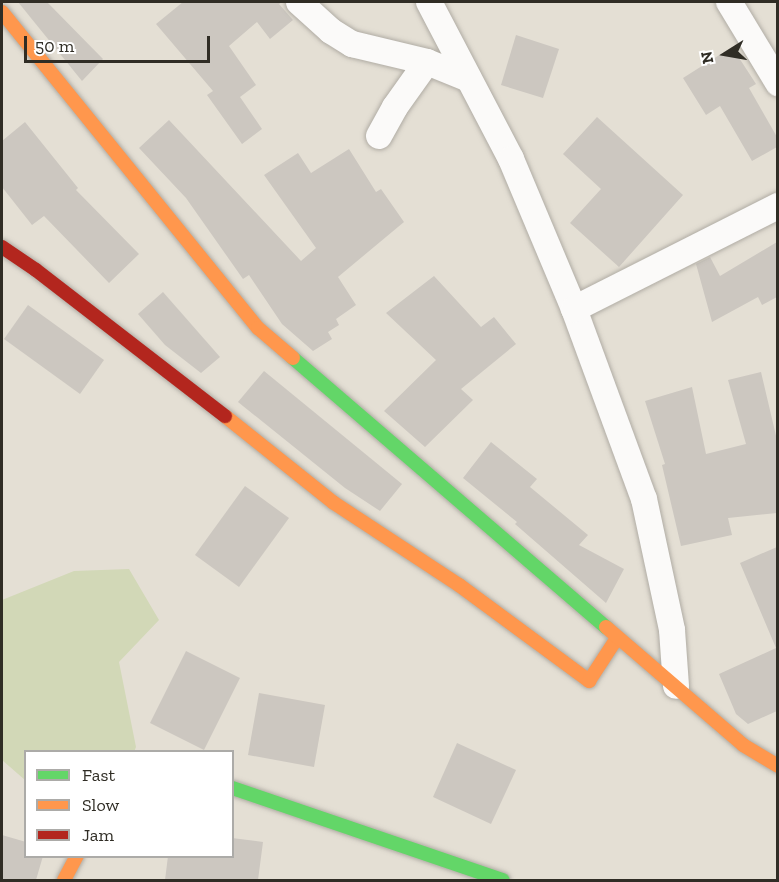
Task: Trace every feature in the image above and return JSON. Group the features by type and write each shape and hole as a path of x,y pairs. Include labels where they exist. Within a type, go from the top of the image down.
{"street":[{"path":"299,2 331,31 352,44 427,62 468,79"},
{"path":"429,2 511,159 574,309 644,500 672,630 676,686"},
{"path":"729,2 777,83"},
{"path":"2,12 258,328 617,638 743,744 777,766"},
{"path":"379,136 395,107 427,62"},
{"path":"574,309 777,207"},
{"path":"2,247 36,270 176,377 334,503 459,585 590,681 617,638"},
{"path":"234,789 503,880"},
{"path":"63,880 76,858"}],"green space":[{"path":"129,569 159,620 119,662 136,747 135,750 24,750 24,779 2,760 2,600 74,571"}],"building":[{"path":"18,2 47,2 103,59 82,81"},
{"path":"183,2 282,2 279,4 293,20 270,39 257,22 229,46 256,85 240,97 262,129 242,144 207,95 213,91 156,24"},
{"path":"516,35 559,49 543,98 501,85"},
{"path":"732,47 756,84 749,88 777,137 777,147 752,161 720,106 706,115 683,78"},
{"path":"597,117 683,195 619,267 570,223 601,189 563,154"},
{"path":"169,120 301,261 316,248 264,175 298,153 311,173 349,149 376,192 381,189 404,222 338,277 356,305 336,319 339,325 328,332 332,339 313,351 282,324 249,275 243,279 186,198 139,148"},
{"path":"25,122 78,188 76,190 139,254 109,283 44,216 32,225 2,187 2,141"},
{"path":"777,242 777,297 762,305 758,297 712,322 696,264 710,257 720,276"},
{"path":"434,276 481,327 494,317 516,344 461,389 473,400 425,447 384,411 436,360 386,313"},
{"path":"163,292 220,357 201,373 165,345 138,314"},
{"path":"28,305 104,360 80,394 4,339"},
{"path":"264,371 402,484 380,511 345,488 238,402"},
{"path":"761,372 777,440 777,513 728,518 732,535 681,546 662,465 665,464 645,401 692,387 706,454 746,444 728,380"},
{"path":"491,442 537,479 530,487 588,535 579,545 624,569 606,603 515,524 517,522 463,478"},
{"path":"245,486 289,518 239,587 195,555"},
{"path":"777,547 777,711 748,724 736,714 719,674 776,648 740,563"},
{"path":"186,651 240,678 204,750 150,723"},
{"path":"259,693 325,705 314,767 248,755"},
{"path":"457,743 516,770 491,824 433,797"},
{"path":"2,835 24,841 24,858 42,858 36,880 2,880"},
{"path":"234,838 263,842 258,880 165,880 168,858 234,858"}],"traffic: fast":[{"path":"293,358 606,627"},
{"path":"234,789 503,880"}],"traffic: slow":[{"path":"2,12 258,328 293,358"},
{"path":"225,416 334,503 459,585 589,681 617,638"},
{"path":"606,627 743,745 778,766"},
{"path":"64,880 76,858"}],"traffic: jam":[{"path":"2,247 36,270 225,416"}]}
